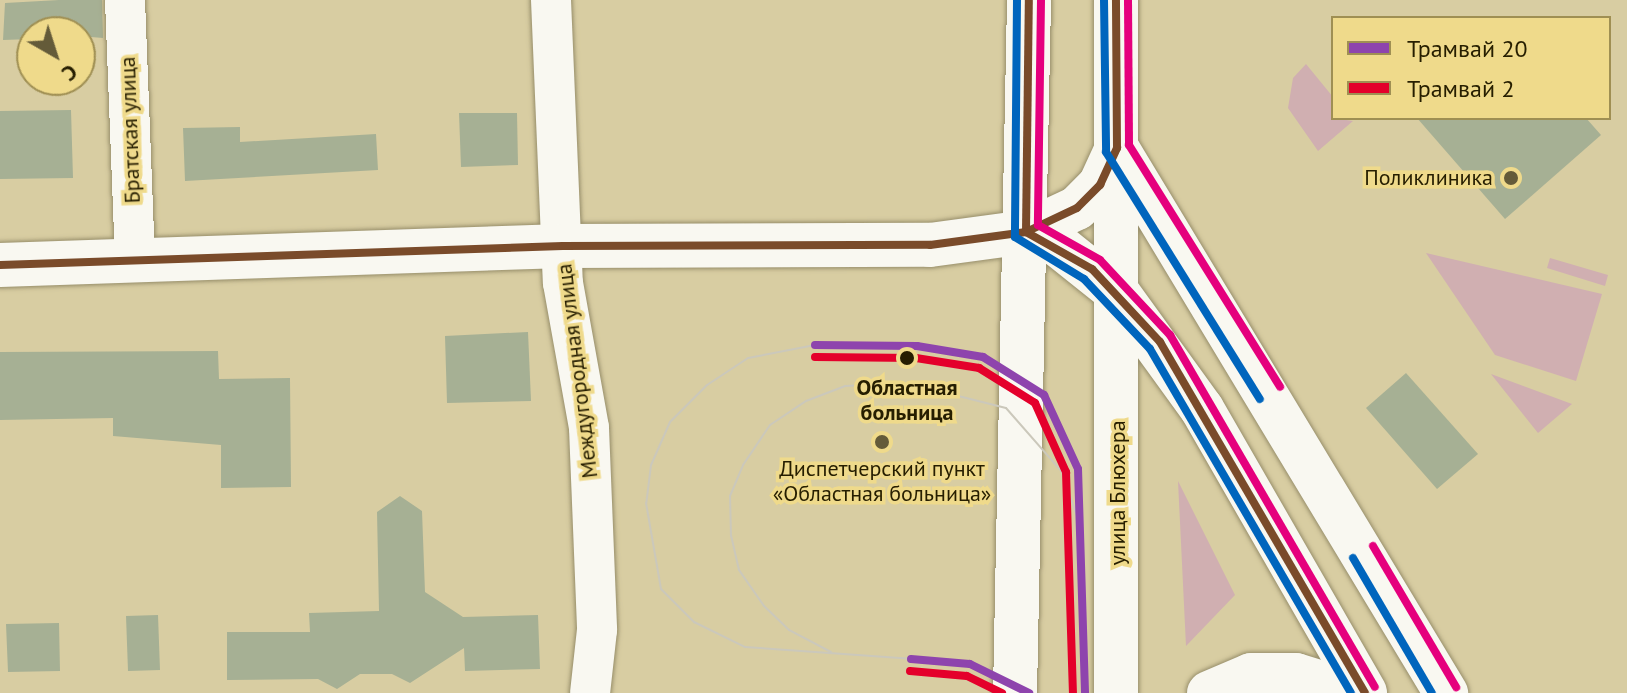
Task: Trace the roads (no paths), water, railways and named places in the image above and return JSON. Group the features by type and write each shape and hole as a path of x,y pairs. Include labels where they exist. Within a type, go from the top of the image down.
{"main road":[{"path":"1015,693 1020,338 1032,112 1029,0"},
{"path":"0,265 563,246 930,245 1026,232 1077,208 1100,185 1118,131 1116,0"},
{"path":"1118,131 1446,693"},
{"name":"улица Блюхера","path":"1116,693 1118,131"},
{"path":"1026,232 1058,245 1118,293 1202,409 1365,693"},
{"path":"1209,693 1251,675 1296,675 1354,693"}],"street":[{"name":"Братская улица","path":"125,0 135,260"},
{"name":"Междугородная улица","path":"551,0 563,246 589,428 597,630 590,693"}],"tram line":[{"path":"815,345 748,358 707,385 670,422 651,465 646,503 661,589 694,622 745,647 911,659"},
{"name":"20","path":"815,345 917,346 983,357 1044,395 1078,469 1085,693"},
{"name":"2","path":"815,357 916,358 979,368 1035,403 1066,472 1073,693"},
{"path":"831,652 789,630 764,606 739,570 731,536 730,496 743,465 770,425 806,401 845,386 907,383 1006,408 1062,472 1083,534"},
{"name":"20","path":"911,659 970,664 1029,693"},
{"name":"2","path":"910,671 967,676 1002,693"}],"place":[{"name":"Поликлиника","path":"1511,178"},
{"name":"Областная больница","path":"907,358"},
{"name":"Диспетчерский пункт «Областная больница»","path":"882,442"}]}
